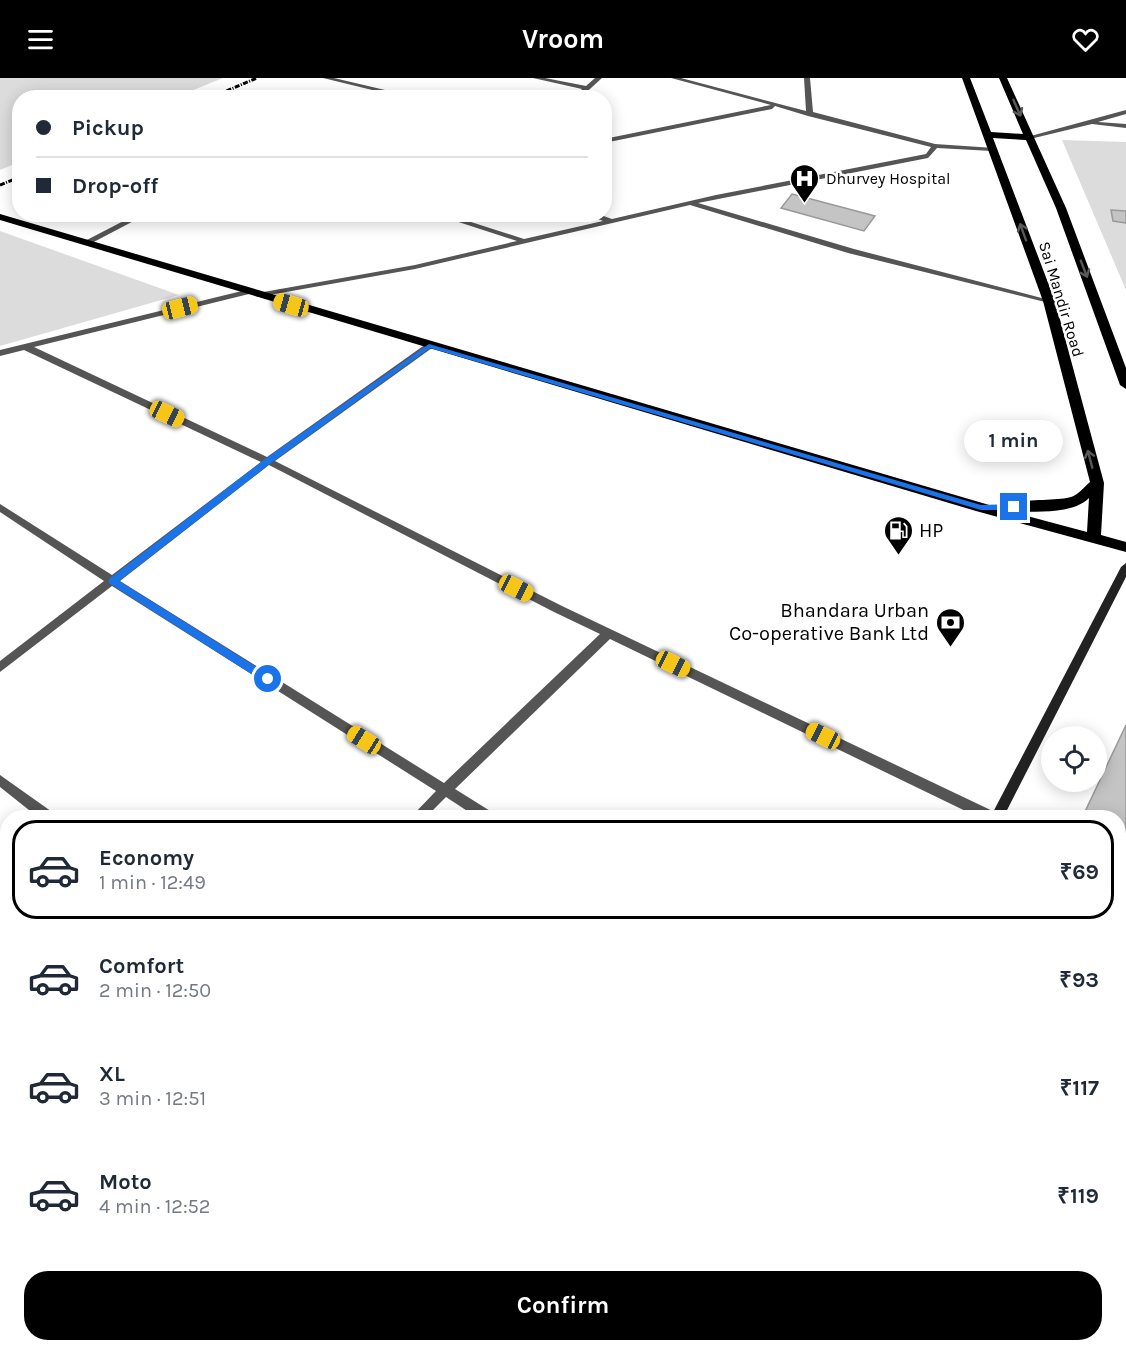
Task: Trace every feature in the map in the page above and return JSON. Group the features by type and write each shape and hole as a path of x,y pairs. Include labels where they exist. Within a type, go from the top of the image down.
{"highway":[{"name":"Sai Mandir Road","path":"966,78 1049,301 1097,483 1094,537"},
{"name":"Sai Mandir Road","path":"1003,78 1061,208 1126,385"},
{"path":"986,135 1030,137"},
{"path":"14,222 981,508 1126,547"},
{"path":"981,508 1053,506 1079,500 1097,483"}],"main road":[{"path":"999,810 1126,567"}],"street":[{"path":"326,78 380,90"},
{"path":"536,78 585,88 598,78"},
{"path":"674,78 935,146 992,149"},
{"path":"807,78 810,115"},
{"path":"612,139 776,106"},
{"path":"1030,137 1088,124 1126,112"},
{"path":"1088,124 1126,126"},
{"path":"0,353 252,293 415,267 691,203 928,156 935,146"},
{"path":"691,203 851,251 1049,301"},
{"path":"85,243 128,222"},
{"path":"462,222 522,241"},
{"path":"0,667 268,461 429,346"},
{"path":"26,347 268,461 609,633 978,810"},
{"path":"0,507 112,581 477,810"},
{"path":"423,810 442,789 609,633"},
{"path":"0,780 39,810"}],"shaded area":[{"path":"0,78 223,78 193,90 12,90 12,165 0,170"},
{"path":"1062,140 1126,142 1126,290"},
{"path":"0,231 179,295 0,346"}],"building":[{"path":"792,194 875,216 864,231 781,208"},
{"path":"1111,210 1126,211 1126,223 1113,221"},
{"path":"1126,725 1126,810 1086,810 1094,792 1107,792 1107,765"}],"railway":[{"path":"229,90 257,78"},
{"path":"0,185 12,180"}],"place":[{"name":"Dhurvey Hospital","path":"805,204"},
{"name":"HP","path":"898,556"},
{"name":"Bhandara Urban Co-operative Bank Ltd","path":"950,648"}],"route":[{"path":"268,679 112,581 268,461 429,346 981,508 1014,507"}]}
